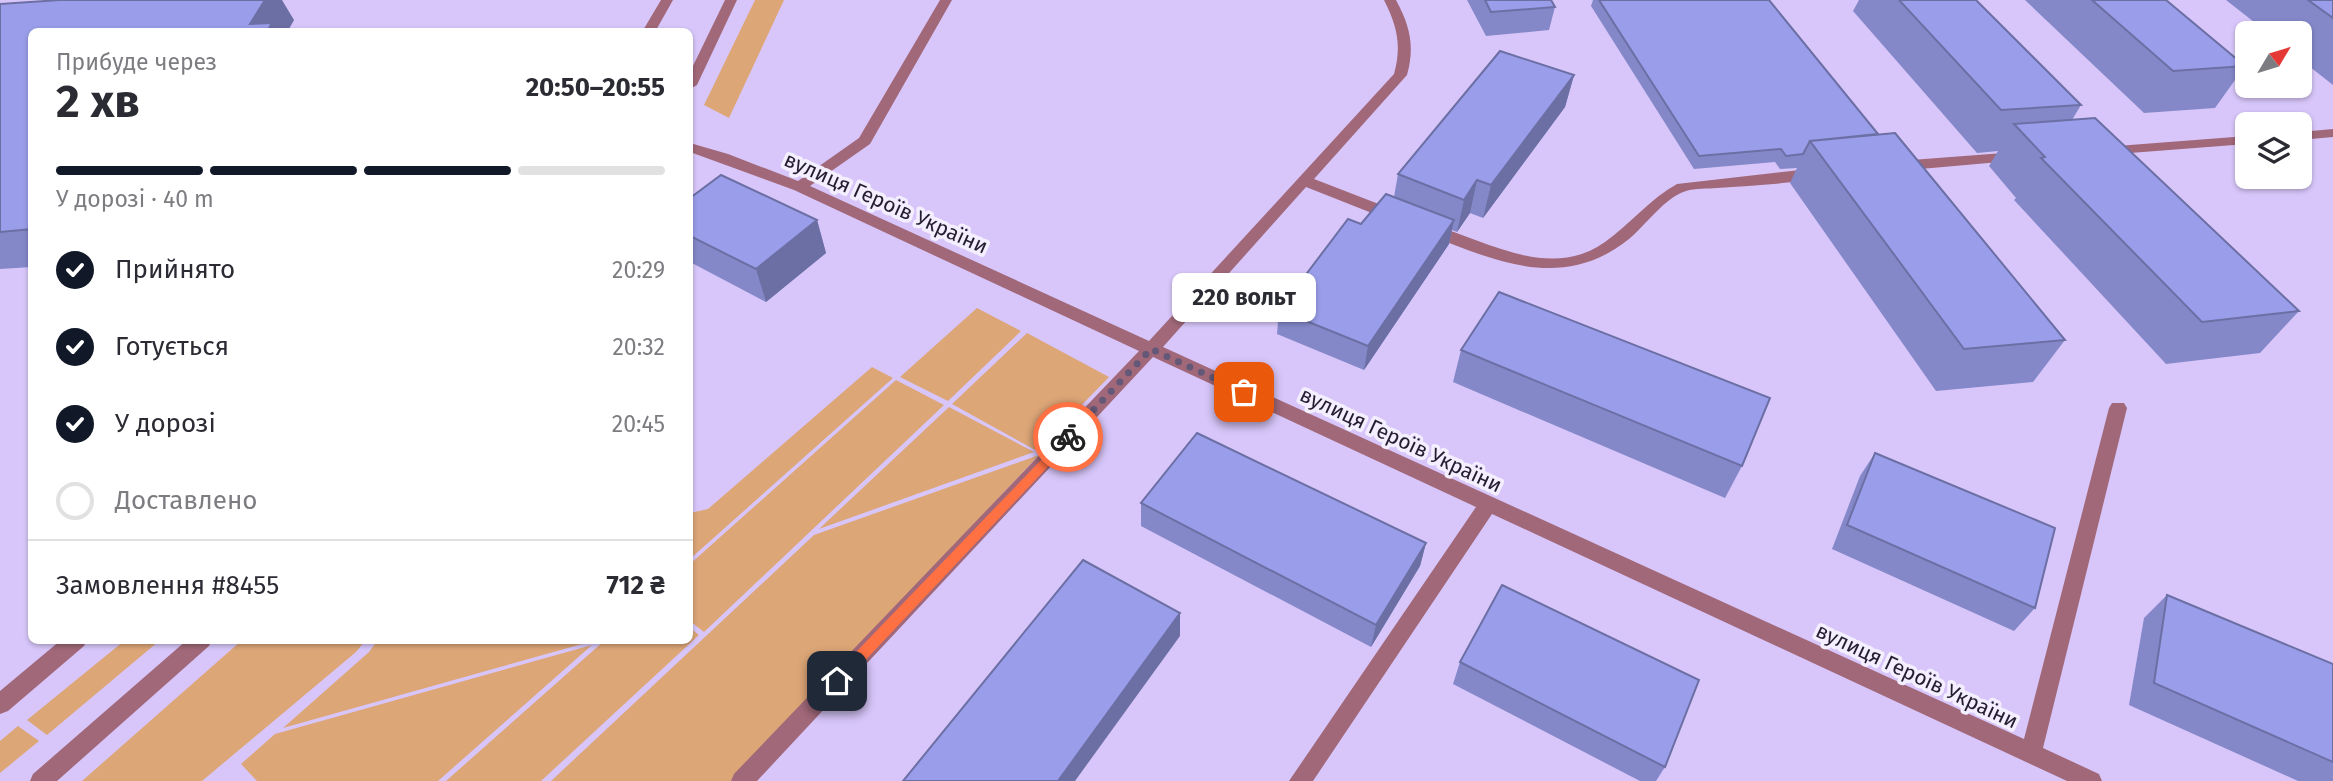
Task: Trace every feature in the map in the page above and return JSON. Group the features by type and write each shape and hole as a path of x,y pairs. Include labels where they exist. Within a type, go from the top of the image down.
{"street":[{"path":"650,28 667,0"},
{"path":"693,79 731,0"},
{"path":"799,187 865,141 946,0"},
{"path":"742,781 1151,349 1400,75 1407,53 1406,38 1390,0"},
{"path":"2312,135 2333,133"},
{"path":"2085,152 2235,141"},
{"name":"вулиця Героїв України","path":"693,148 799,187 2091,781"},
{"path":"1882,167 2031,156"},
{"path":"1304,181 1487,251 1535,262 1565,263 1587,258 1607,248 1629,232 1665,195 1682,187 1840,171"},
{"path":"2031,753 2118,408"},
{"path":"1300,781 1488,505"},
{"path":"0,704 72,644"},
{"path":"41,781 197,644"}],"shaded area":[{"path":"755,0 784,0 729,118 704,105"},
{"path":"977,308 1021,331 948,401 900,377"},
{"path":"1027,333 1109,377 1037,451 952,404"},
{"path":"872,367 893,378 693,556 693,512 708,509"},
{"path":"896,380 944,405 704,632 693,623 693,561"},
{"path":"949,407 1034,452 819,529"},
{"path":"1039,455 732,781 551,781 814,535"},
{"path":"693,630 699,635 693,641"},
{"path":"120,644 155,644 47,735 27,720"},
{"path":"238,644 363,644 202,781 82,781"},
{"path":"375,644 582,644 283,728"},
{"path":"601,644 689,644 541,781 446,781"},
{"path":"592,645 438,781 257,781 241,764 275,734"},
{"path":"18,726 39,741 0,773 0,741"}],"building":[{"path":"60,0 265,0 250,24 272,23 269,28 28,28 28,229 0,232 0,4"},
{"path":"1485,0 1551,0 1555,7 1491,12"},
{"path":"1599,0 1769,0 1878,134 1810,141 1803,154 1786,156 1781,149 1699,156"},
{"path":"1899,0 1976,0 2081,105 2001,110"},
{"path":"2092,0 2166,0 2235,58 2235,67 2173,71"},
{"path":"2308,0 2333,0 2333,18"},
{"path":"1500,51 1574,75 1491,185 1477,180 1464,200 1398,174"},
{"path":"2095,118 2299,311 2202,322 2041,158 2045,157 2014,124"},
{"path":"1895,133 2065,340 1964,349 1810,141"},
{"path":"721,175 817,220 756,269 693,238 693,196"},
{"path":"1386,194 1454,220 1368,346 1279,310 1348,219 1361,224"},
{"path":"1499,292 1770,398 1742,466 1461,350"},
{"path":"1197,433 1426,543 1376,625 1141,503"},
{"path":"1875,453 2055,528 2035,608 1847,525"},
{"path":"1083,560 1180,613 1058,781 903,781"},
{"path":"1502,585 1699,680 1665,767 1460,662"},
{"path":"2167,595 2333,664 2333,762 2154,683"}],"way so far":[{"path":"1068,437 1151,349 1244,392"}],"place":[{"name":"220 вольт","path":"1244,392"}],"route":[{"path":"837,681 1068,437"}]}
